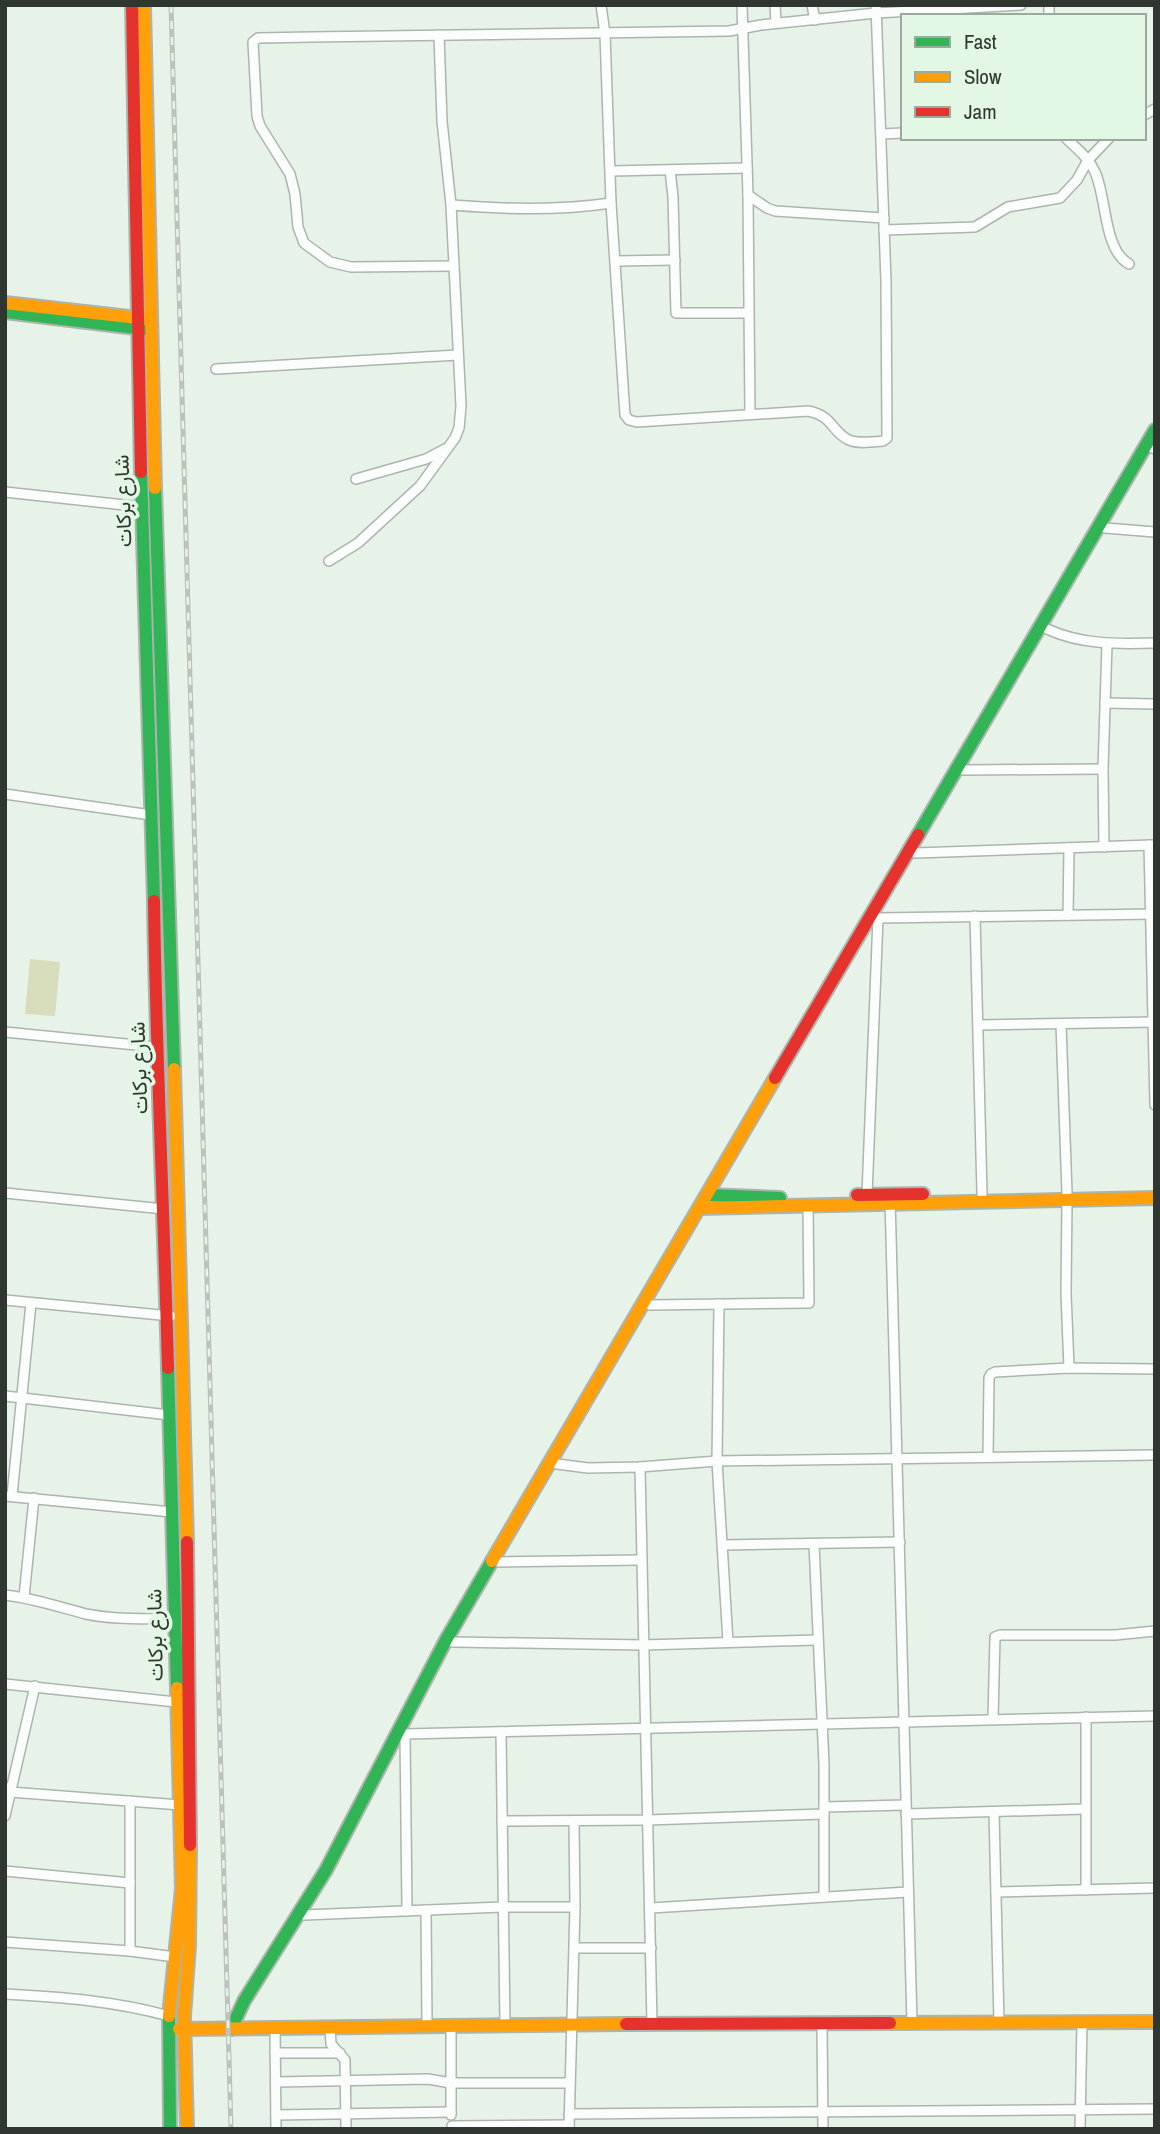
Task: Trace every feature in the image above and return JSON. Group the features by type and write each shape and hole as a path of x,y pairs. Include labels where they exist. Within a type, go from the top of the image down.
{"street":[{"name":"شارع بركات","path":"132,5 187,1505 190,1805 189,1946 184,2029 187,2129"},
{"name":"شارع بركات","path":"144,5 143,507 156,1046 164,1209 182,1888 169,2016 170,2129"},
{"path":"601,5 605,34 611,203 625,415 629,420 637,422 808,411 819,413 850,441 886,441 888,398 884,218 876,9"},
{"path":"742,5 748,195 750,414"},
{"path":"775,5 776,23"},
{"path":"812,5 815,20"},
{"path":"454,266 351,267 330,262 304,243 298,227 290,174 260,126 257,116 253,42 258,38 743,30 876,9 1021,5"},
{"path":"329,561 358,543 392,510 407,500 449,446 459,428 461,418 451,205 442,121 439,34"},
{"path":"881,134 901,133"},
{"path":"1068,140 1088,160 1101,188 1114,248 1129,264"},
{"path":"884,230 975,227 1008,207 1060,198 1077,180 1088,160 1107,140"},
{"path":"611,171 747,168"},
{"path":"670,170 676,313 748,313"},
{"path":"748,195 775,211 884,218"},
{"path":"451,205 533,210 570,209 611,203"},
{"path":"616,261 675,260"},
{"path":"5,303 145,324"},
{"path":"5,312 145,324"},
{"path":"216,369 458,355"},
{"path":"711,1195 1155,430"},
{"path":"356,479 426,459 449,446"},
{"path":"236,2029 336,1866 446,1640 878,918 1047,629 1079,565 1154,447"},
{"path":"5,492 143,507"},
{"path":"1105,528 1155,532"},
{"path":"1047,629 1073,639 1107,644 1155,643"},
{"path":"1104,847 1103,769 1107,644"},
{"path":"1105,703 1155,704"},
{"path":"964,770 1103,769"},
{"path":"5,794 151,815"},
{"path":"916,853 1152,845 1155,1105"},
{"path":"1069,848 1069,915"},
{"path":"878,918 1153,914"},
{"path":"975,916 982,1194"},
{"path":"867,1195 878,918"},
{"path":"979,1025 1153,1022"},
{"path":"1061,1024 1069,1368"},
{"path":"5,1032 156,1046"},
{"path":"703,1208 808,1205 982,1194 1067,1197 1155,1190"},
{"path":"5,1194 164,1209"},
{"path":"711,1195 776,1198 867,1195 890,1199 1155,1198"},
{"path":"890,1199 912,2023"},
{"path":"650,1306 809,1303 808,1205"},
{"path":"236,2029 244,2001 326,1870 405,1734 453,1642 650,1306 703,1208"},
{"path":"5,1300 181,1317"},
{"path":"31,1303 23,1397 9,1496 172,1512"},
{"path":"719,1304 716,1461 728,1642"},
{"path":"988,1457 990,1374 1069,1368 1155,1369"},
{"path":"5,1396 169,1415"},
{"path":"557,1464 573,1468 640,1467 716,1461 1155,1455"},
{"path":"640,1467 652,2024"},
{"path":"24,1597 34,1498"},
{"path":"723,1545 900,1542"},
{"path":"814,1544 822,1725 824,1897"},
{"path":"499,1562 641,1560"},
{"path":"5,1595 113,1618 174,1619"},
{"path":"993,1718 995,1637 1115,1635 1155,1631"},
{"path":"453,1642 643,1645 818,1640"},
{"path":"5,1684 176,1702"},
{"path":"5,1816 8,1790 35,1686"},
{"path":"405,1734 1155,1716"},
{"path":"1086,1717 1086,1890"},
{"path":"501,1732 505,2025"},
{"path":"405,1734 407,1911"},
{"path":"8,1790 180,1805"},
{"path":"130,1801 130,1951"},
{"path":"502,1821 648,1820 824,1811 994,1812 1085,1809"},
{"path":"994,1812 999,2022"},
{"path":"452,2026 452,2127 569,2127 575,1948 574,1821"},
{"path":"5,1871 130,1883"},
{"path":"996,1892 1155,1888"},
{"path":"650,1908 908,1892"},
{"path":"304,1915 502,1907 575,1907"},
{"path":"426,1910 427,2026"},
{"path":"5,1942 175,1957"},
{"path":"575,1948 651,1948"},
{"path":"5,1994 98,2001 169,2016"},
{"path":"1080,2129 1082,2022"},
{"path":"169,2030 571,2024 1155,2022"},
{"path":"822,2024 823,2129"},
{"path":"275,2028 276,2129"},
{"path":"330,2028 331,2044 345,2060 346,2129"},
{"path":"275,2053 341,2053"},
{"path":"276,2082 428,2079 452,2083 570,2083"},
{"path":"569,2114 1155,2109"},
{"path":"276,2115 451,2112"}],"green space":[{"path":"30,959 60,962 55,1016 25,1014"}],"railway":[{"path":"171,5 231,2129"}],"traffic: fast":[{"path":"5,312 144,329"},
{"path":"918,835 1155,430"},
{"path":"141,472 154,901"},
{"path":"155,488 174,1069"},
{"path":"707,1195 780,1198"},
{"path":"168,1368 177,1688"},
{"path":"231,2029 244,2001 326,1870 446,1640 492,1561"},
{"path":"169,2016 170,2129"}],"traffic: slow":[{"path":"144,5 155,488"},
{"path":"5,303 147,319"},
{"path":"174,1069 187,1542"},
{"path":"492,1561 775,1078"},
{"path":"699,1208 1155,1198"},
{"path":"169,2016 182,1888 177,1688"},
{"path":"187,2129 184,2016 189,1946 190,1845"},
{"path":"890,2023 1155,2022"},
{"path":"179,2029 626,2024"}],"traffic: jam":[{"path":"132,5 141,472"},
{"path":"775,1078 918,835"},
{"path":"154,901 168,1368"},
{"path":"857,1195 923,1194"},
{"path":"187,1542 190,1845"},
{"path":"626,2024 890,2023"}]}
